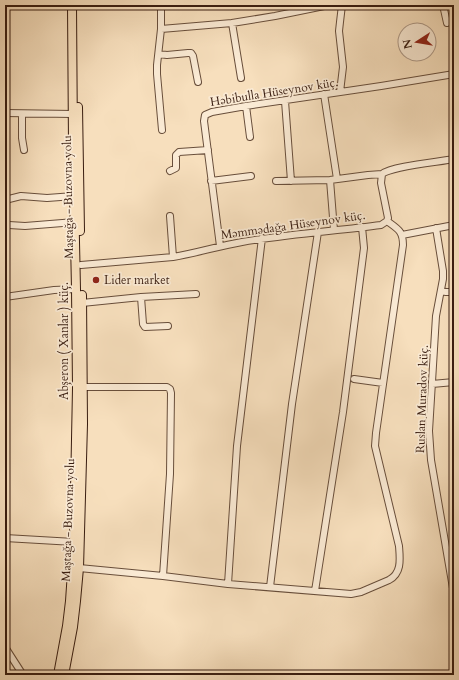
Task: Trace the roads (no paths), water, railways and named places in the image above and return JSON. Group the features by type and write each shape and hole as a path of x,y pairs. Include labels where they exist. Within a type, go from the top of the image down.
{"main road":[{"name":"Abşeron ( Xanlar ) küç.","path":"58,675 76,568 74,542 77,388 72,5"},
{"name":"Maştağa - Buzovna yolu","path":"64,675 73,627 76,601 83,387 78,5"}],"street":[{"path":"161,5 161,29 157,74 162,130"},
{"path":"161,29 232,24 329,5"},
{"path":"340,92 342,67 339,31 343,5 363,5"},
{"path":"443,5 446,23"},
{"path":"232,24 242,78"},
{"path":"159,54 167,55 191,53 193,56 198,82"},
{"name":"Həbibulla Hüseynov küç.","path":"220,246 204,121 205,115 212,112 246,106 454,74"},
{"path":"324,94 334,179 334,230"},
{"path":"285,101 291,181"},
{"path":"246,106 250,137"},
{"path":"5,113 73,114"},
{"path":"22,114 22,138 24,150"},
{"path":"170,171 176,168 177,153 208,150"},
{"path":"276,181 334,179 382,174 388,170 454,159"},
{"path":"76,568 228,584 344,594 357,593 394,578 399,570 400,558 375,446 403,245 402,235 387,221 382,174"},
{"path":"211,181 251,176"},
{"path":"5,200 21,196 47,198 74,196"},
{"path":"170,216 173,257"},
{"name":"Məmmədağa Hüseynov küç.","path":"81,265 173,257 262,238 362,227 381,224 387,221"},
{"path":"9,225 25,226 74,222"},
{"path":"402,235 454,225"},
{"path":"315,591 343,412 364,248 362,227"},
{"name":"Ruslan Muradov küç.","path":"436,228 443,279 436,316 429,430 431,460 451,558 454,594"},
{"path":"270,587 292,404 318,232"},
{"path":"228,584 237,446 262,238"},
{"path":"5,297 54,290 76,289"},
{"path":"441,291 454,292"},
{"path":"82,303 141,297 196,294"},
{"path":"141,297 143,324 145,326 168,326"},
{"path":"354,379 383,383"},
{"path":"432,384 454,382"},
{"path":"83,387 167,387 170,389 170,474 163,576"},
{"path":"5,538 74,542"},
{"path":"5,647 23,675"}],"place":[{"name":"Lider market","path":"96,280"}]}
